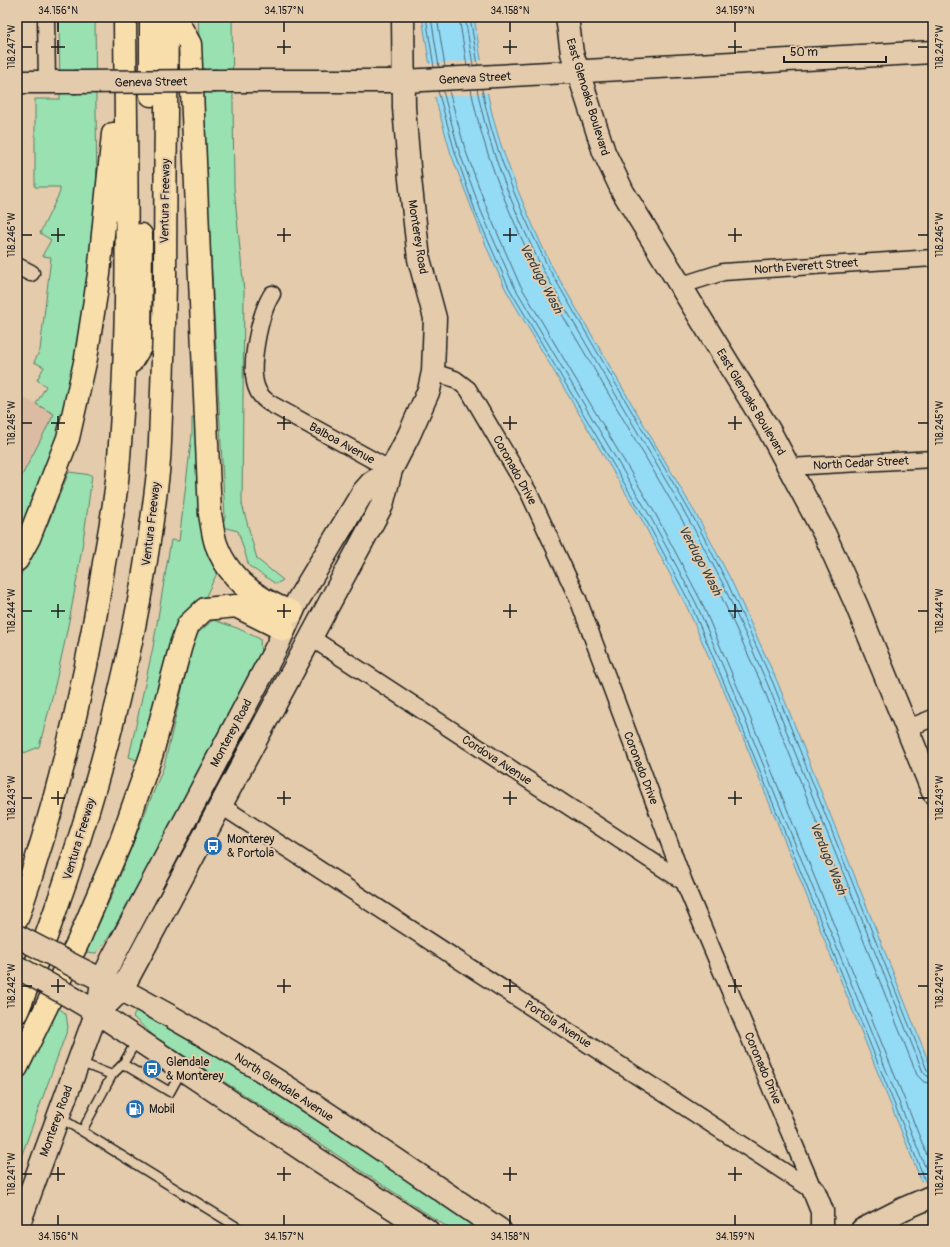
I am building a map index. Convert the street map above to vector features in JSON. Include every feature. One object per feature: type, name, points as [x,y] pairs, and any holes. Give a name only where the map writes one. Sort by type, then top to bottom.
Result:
[{"type":"highway","points":[[17,919],[38,857],[70,738],[96,615],[117,482],[123,375],[125,242],[125,17]]},
{"type":"highway","points":[[17,560],[28,538],[68,438],[86,358],[99,274],[125,17]]},
{"type":"highway","points":[[123,375],[140,347],[140,17]]},
{"type":"highway","points":[[151,17],[152,202],[149,348],[162,384]]},
{"type":"highway","name":"Ventura Freeway","points":[[17,1012],[44,945],[74,855],[103,760],[129,658],[145,574],[158,478],[162,384],[167,17]]},
{"type":"highway","points":[[175,17],[190,44],[210,514],[216,544],[235,578],[288,621]]},
{"type":"highway","points":[[17,1067],[78,942],[124,834],[152,753],[180,645],[188,625],[205,608],[236,606],[288,621]]},
{"type":"main road","name":"Monterey Road","points":[[98,1013],[122,989],[382,504],[391,470],[412,428],[428,390],[433,372],[435,318],[419,259],[406,132],[403,17]]},
{"type":"main road","name":"East Glenoaks Boulevard","points":[[566,17],[572,53],[604,152],[623,192],[682,285],[718,349],[769,430],[825,535],[908,728],[933,792]]},
{"type":"main road","name":"Geneva Street","points":[[17,82],[404,81],[578,73],[933,52]]},
{"type":"main road","name":"Monterey Road","points":[[17,1229],[78,1062],[98,1013],[102,980],[288,621],[363,492],[371,482],[391,470]]},
{"type":"main road","points":[[288,621],[310,637]]},
{"type":"main road","name":"North Glendale Avenue","points":[[17,936],[122,989],[173,1017],[287,1088],[500,1230]]},
{"type":"main road","points":[[17,967],[98,1013],[427,1230]]},
{"type":"main road","points":[[814,1191],[822,1211],[822,1230]]},
{"type":"main road","points":[[862,1230],[928,1198]]},
{"type":"street","points":[[46,17],[47,82]]},
{"type":"street","name":"North Everett Street","points":[[682,285],[723,272],[933,258]]},
{"type":"street","name":"Balboa Avenue","points":[[272,294],[262,314],[257,339],[255,373],[258,391],[264,399],[271,404],[391,470]]},
{"type":"street","name":"Coronado Drive","points":[[433,372],[455,379],[468,389],[529,493],[578,599],[684,882],[814,1191]]},
{"type":"street","name":"North Cedar Street","points":[[789,467],[933,459]]},
{"type":"street","name":"Cordova Avenue","points":[[310,637],[684,882]]},
{"type":"street","points":[[908,728],[933,718]]},
{"type":"street","name":"Portola Avenue","points":[[220,805],[814,1191]]},
{"type":"lane","points":[[82,1131],[112,1076],[123,1064],[137,1039]]},
{"type":"lane","points":[[78,1062],[112,1076]]},
{"type":"lane","points":[[123,1064],[170,1092],[183,1070]]},
{"type":"lane","points":[[58,1116],[242,1230]]},
{"type":"shaded area","points":[[17,394],[54,414],[17,485]]},
{"type":"green space","points":[[59,17],[95,17],[97,197],[88,304],[63,421],[35,499],[17,533],[17,485],[54,414],[36,404],[46,386],[37,380],[44,367],[34,362],[40,350],[51,257],[42,256],[51,240],[40,233],[60,192],[60,187],[35,187],[35,99],[60,99]]},
{"type":"green space","points":[[198,17],[232,17],[234,187],[244,291],[242,504],[257,559],[283,580],[276,584],[249,566],[238,531],[222,527],[225,517]]},
{"type":"green space","points":[[192,418],[201,419],[220,567],[203,602],[142,762],[129,757],[153,647],[171,540],[179,541],[192,434]]},
{"type":"green space","points":[[69,472],[92,475],[83,544],[64,646],[39,747],[24,753],[17,741],[17,582],[48,523]]},
{"type":"green space","points":[[213,620],[237,628],[260,639],[261,658],[258,667],[109,937],[96,953],[86,952],[113,893],[164,766],[192,647],[197,634]]},
{"type":"green space","points":[[59,1008],[66,1014],[68,1028],[17,1168],[17,1091]]},
{"type":"green space","points":[[136,1011],[144,1012],[225,1061],[484,1230],[452,1230],[154,1036],[133,1017]]},
{"type":"water","name":"Verdugo Wash","points":[[422,17],[474,17],[495,127],[511,173],[537,235],[551,265],[701,523],[731,580],[777,681],[933,1073],[933,1210],[730,705],[687,607],[643,522],[506,290],[487,248],[451,154],[435,97]]},
{"type":"pier","points":[[483,60],[489,93],[433,97],[427,64]]},
{"type":"pier","points":[[933,1177],[933,1212],[920,1182]]},
{"type":"place","name":"Monterey & Portola","points":[[213,846]]},
{"type":"place","name":"Glendale & Monterey","points":[[152,1069]]},
{"type":"place","name":"Mobil","points":[[135,1109]]}]
